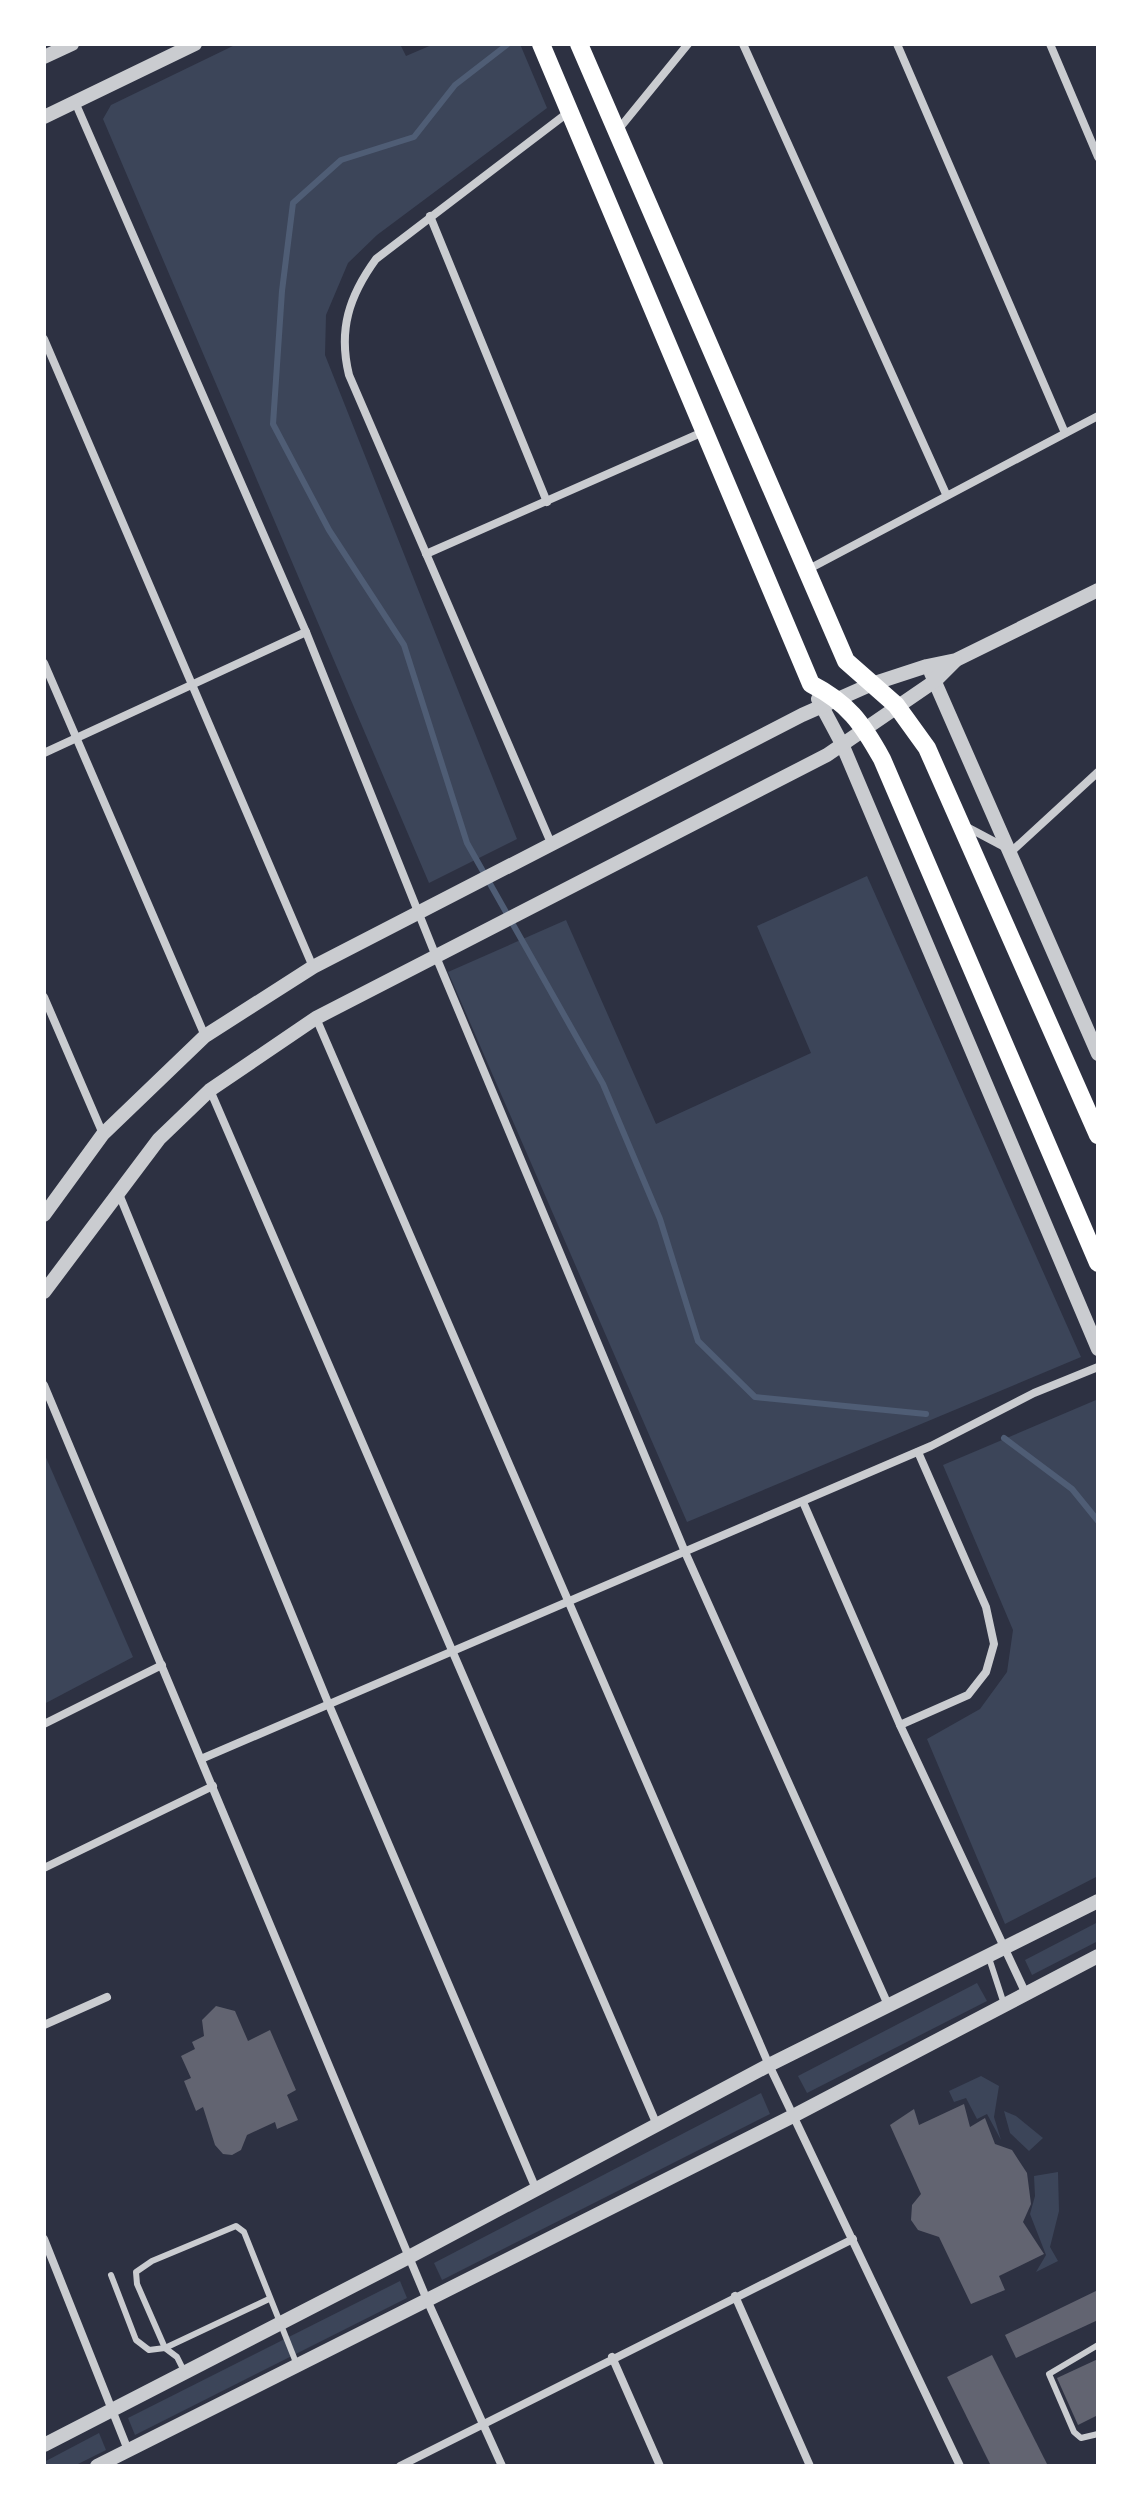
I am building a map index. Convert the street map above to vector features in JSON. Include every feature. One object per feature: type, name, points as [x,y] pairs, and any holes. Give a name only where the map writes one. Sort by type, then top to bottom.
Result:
[{"type":"main road","points":[[541,44],[811,684],[865,729],[882,759],[1098,1263]]},
{"type":"main road","points":[[579,44],[846,661],[896,705],[927,748],[1098,1135]]},
{"type":"street","points":[[44,57],[72,44]]},
{"type":"street","points":[[44,117],[195,44]]},
{"type":"street","points":[[617,130],[688,44]]},
{"type":"street","points":[[743,44],[946,494]]},
{"type":"street","points":[[897,44],[1065,433]]},
{"type":"street","points":[[1050,44],[1098,157]]},
{"type":"street","points":[[75,102],[306,632],[437,959],[685,1552],[889,2008]]},
{"type":"street","points":[[551,843],[349,375],[343,333],[356,290],[376,259],[570,111]]},
{"type":"street","points":[[430,216],[547,502]]},
{"type":"street","points":[[44,339],[313,967]]},
{"type":"street","points":[[806,570],[1098,416]]},
{"type":"street","points":[[426,554],[703,432]]},
{"type":"street","points":[[44,1215],[103,1134],[205,1036],[313,967],[551,843],[831,703],[872,684],[956,660],[1098,590]]},
{"type":"street","points":[[44,753],[306,632]]},
{"type":"street","points":[[44,1292],[159,1139],[210,1090],[316,1018],[437,959],[827,755],[935,681],[956,660]]},
{"type":"street","points":[[44,663],[205,1036]]},
{"type":"street","points":[[927,666],[1012,851],[1098,1054]]},
{"type":"street","points":[[831,703],[842,744],[1098,1349]]},
{"type":"street","points":[[1012,851],[1098,772]]},
{"type":"street","points":[[963,825],[1012,851]]},
{"type":"street","points":[[44,997],[103,1134]]},
{"type":"street","points":[[316,1018],[769,2065],[960,2466]]},
{"type":"street","points":[[210,1090],[657,2125]]},
{"type":"street","points":[[118,1192],[329,1705],[536,2189]]},
{"type":"street","points":[[201,1759],[918,1452],[1034,1393],[1098,1367]]},
{"type":"street","points":[[44,1385],[427,2300],[502,2466]]},
{"type":"street","points":[[900,1725],[968,1695],[986,1672],[994,1644],[986,1607],[918,1452]]},
{"type":"street","points":[[803,1502],[900,1725],[1026,1994]]},
{"type":"street","points":[[44,1724],[162,1665]]},
{"type":"street","points":[[44,1868],[213,1786]]},
{"type":"street","points":[[44,2445],[409,2257],[769,2065],[889,2008],[1098,1901]]},
{"type":"street","points":[[97,2466],[795,2115],[1098,1956]]},
{"type":"street","points":[[44,2025],[107,1997]]},
{"type":"street","points":[[44,2239],[128,2450]]},
{"type":"street","points":[[400,2466],[612,2357],[853,2239]]},
{"type":"street","points":[[735,2296],[810,2466]]},
{"type":"street","points":[[612,2357],[660,2466]]},
{"type":"lane","points":[[989,1958],[1004,2005]]},
{"type":"lane","points":[[185,2373],[177,2357],[165,2348],[136,2279],[136,2272],[152,2261],[236,2226],[244,2232],[297,2365]]},
{"type":"lane","points":[[111,2275],[136,2340],[149,2350],[165,2348],[269,2299]]},
{"type":"lane","points":[[1098,2345],[1049,2374],[1074,2432],[1081,2438],[1098,2434]]},
{"type":"shaded area","points":[[237,44],[400,44],[406,56],[434,44],[520,44],[547,108],[377,235],[348,263],[326,315],[325,355],[517,839],[429,883],[103,119],[111,105]]},
{"type":"shaded area","points":[[867,876],[1081,1357],[687,1522],[448,972],[566,920],[656,1124],[811,1053],[757,926]]},
{"type":"shaded area","points":[[1096,1400],[1098,1876],[1005,1924],[927,1739],[980,1709],[1007,1672],[1013,1630],[943,1465]]},
{"type":"shaded area","points":[[44,1453],[133,1657],[44,1704]]},
{"type":"shaded area","points":[[1098,1922],[1098,1941],[1032,1975],[1025,1960]]},
{"type":"shaded area","points":[[977,1983],[987,2001],[807,2093],[798,2076]]},
{"type":"shaded area","points":[[981,2076],[999,2086],[994,2117],[1001,2140],[987,2114],[977,2119],[966,2098],[954,2102],[949,2091]]},
{"type":"shaded area","points":[[761,2093],[770,2114],[442,2280],[434,2263]]},
{"type":"shaded area","points":[[1004,2111],[1016,2116],[1043,2138],[1029,2151],[1010,2133]]},
{"type":"shaded area","points":[[1058,2172],[1059,2211],[1050,2247],[1058,2261],[1036,2272],[1046,2255],[1030,2214],[1035,2196],[1034,2176]]},
{"type":"shaded area","points":[[400,2281],[407,2298],[135,2435],[128,2418]]},
{"type":"shaded area","points":[[99,2433],[106,2450],[74,2466],[44,2466],[44,2462]]},
{"type":"building","points":[[216,2006],[235,2011],[248,2041],[270,2030],[296,2090],[287,2095],[298,2120],[277,2129],[275,2122],[247,2135],[241,2150],[232,2155],[223,2154],[215,2145],[203,2107],[196,2111],[184,2081],[191,2078],[181,2056],[195,2049],[192,2042],[204,2036],[202,2020]]},
{"type":"building","points":[[964,2104],[970,2127],[985,2118],[995,2144],[1012,2150],[1027,2173],[1031,2204],[1023,2222],[1044,2254],[999,2276],[1005,2290],[971,2304],[939,2237],[918,2230],[911,2220],[912,2205],[921,2194],[890,2125],[914,2109],[919,2125]]},
{"type":"building","points":[[1098,2290],[1098,2320],[1016,2358],[1005,2335]]},
{"type":"building","points":[[992,2355],[1048,2466],[991,2466],[947,2377]]},
{"type":"building","points":[[1098,2359],[1098,2415],[1078,2425],[1057,2378]]},
{"type":"waterway","points":[[508,44],[455,85],[414,137],[341,160],[293,203],[282,291],[273,424],[329,530],[404,645],[467,843],[603,1084],[660,1219],[698,1341],[755,1397],[926,1414]]},
{"type":"waterway","points":[[1004,1438],[1072,1489],[1098,1521]]}]
